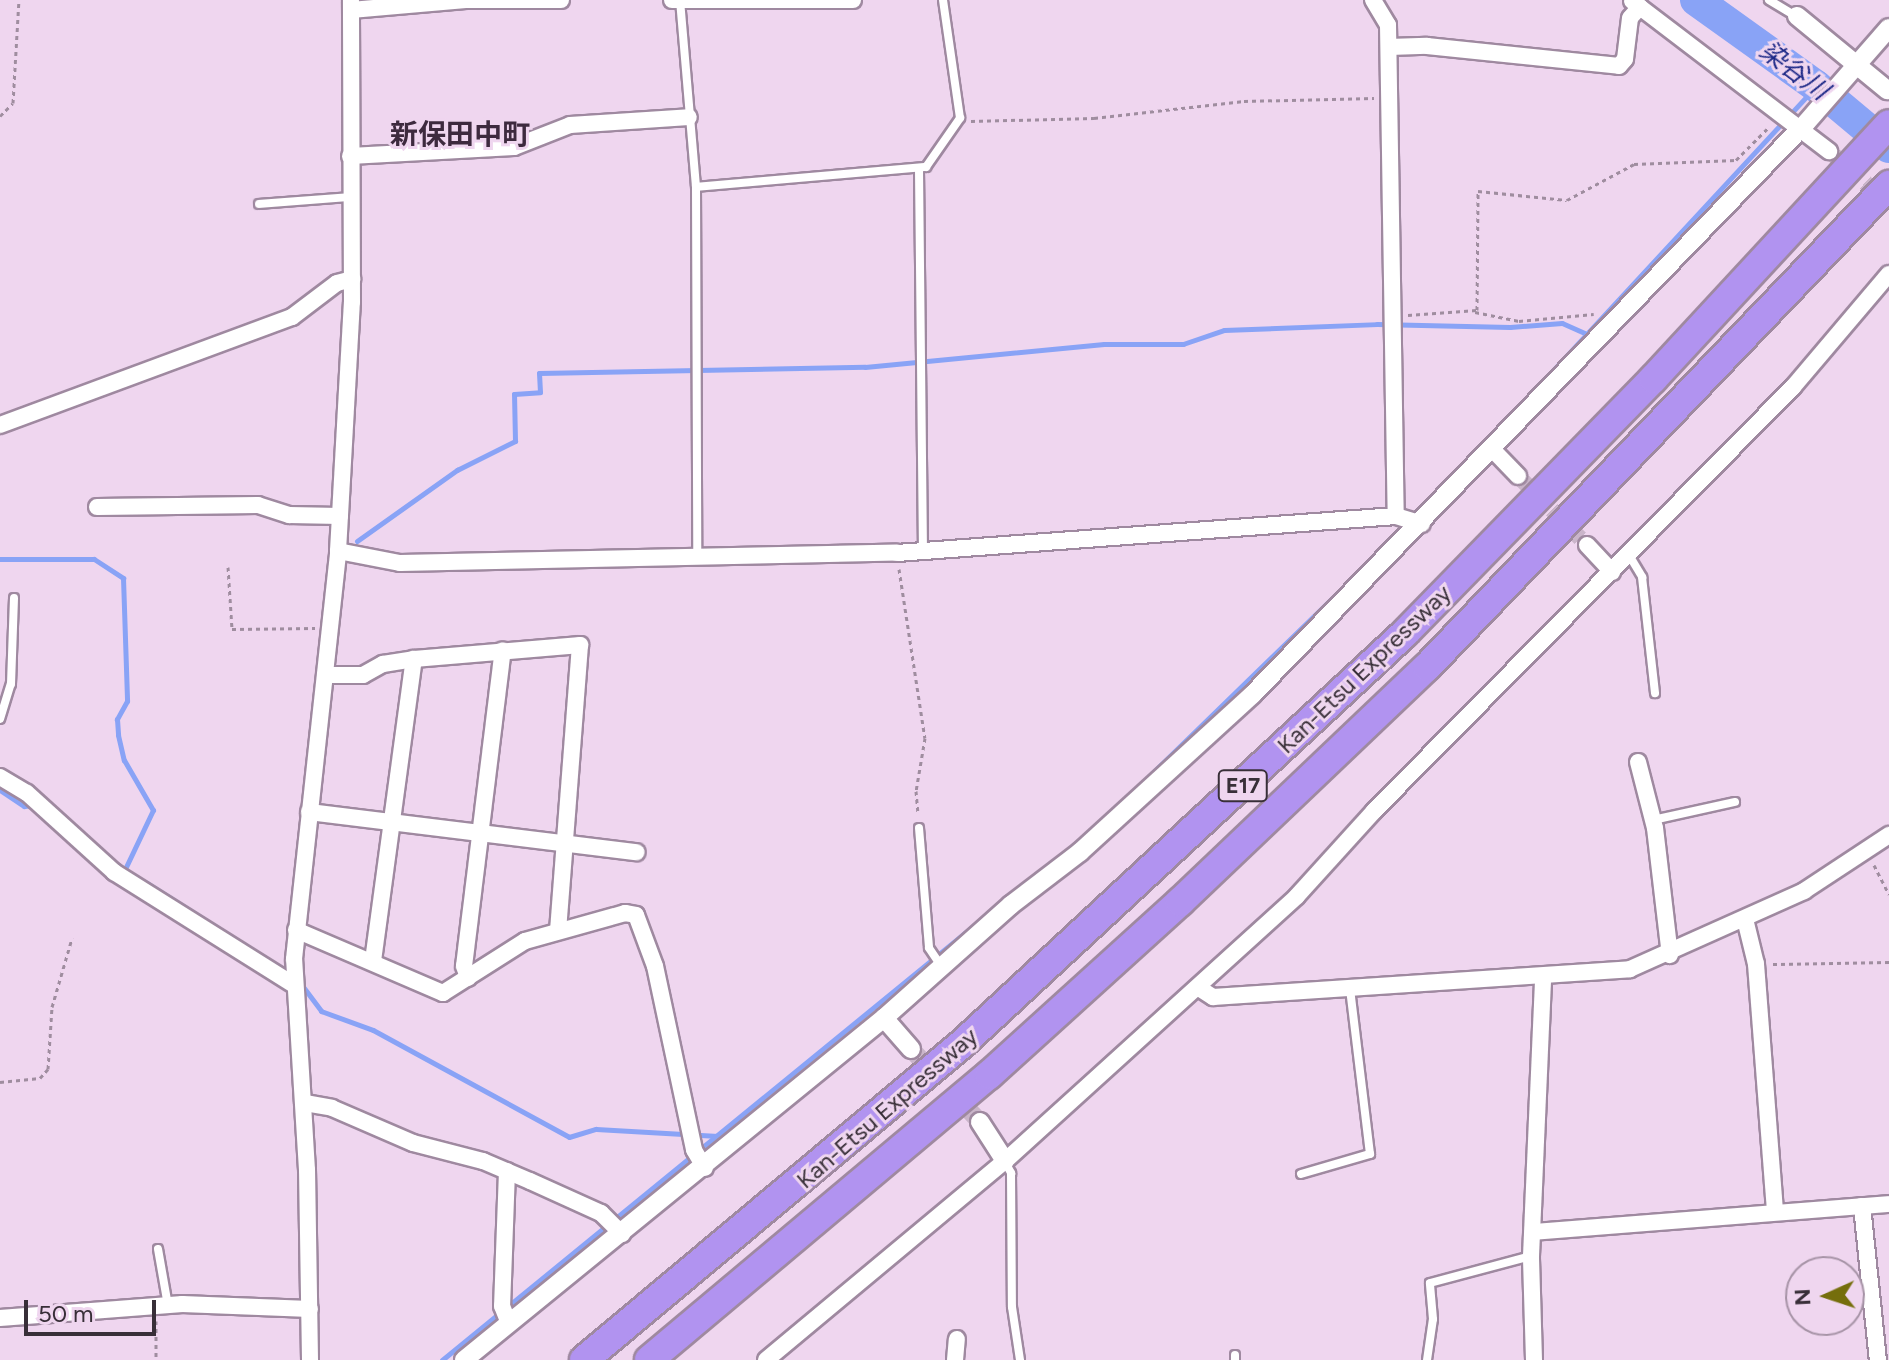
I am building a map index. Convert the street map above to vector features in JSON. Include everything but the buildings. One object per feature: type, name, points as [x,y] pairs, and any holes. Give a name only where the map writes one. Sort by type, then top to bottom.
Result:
[{"type":"highway","name":"E17","points":[[1841,156],[1889,124]]},
{"type":"highway","name":"Kan-Etsu Expressway","points":[[584,1360],[962,1044],[1179,846],[1405,633],[1841,156]]},
{"type":"highway","name":"Kan-Etsu Expressway","points":[[649,1360],[977,1085],[1191,891],[1427,667],[1887,187]]},
{"type":"street","points":[[310,1360],[305,1103],[294,985],[296,930],[338,551],[352,279],[351,5],[561,0]]},
{"type":"street","points":[[678,0],[853,0]]},
{"type":"street","points":[[1373,0],[1388,25],[1389,47],[1396,516]]},
{"type":"street","points":[[1389,47],[1427,46],[1619,66],[1625,59],[1635,3],[1841,156]]},
{"type":"street","points":[[1796,8],[1856,69],[1887,90]]},
{"type":"street","points":[[464,1360],[705,1168],[884,1018],[941,966],[1080,852],[1206,737],[1422,524],[1803,126],[1889,28]]},
{"type":"street","points":[[350,156],[514,147],[570,125],[689,117]]},
{"type":"street","points":[[766,1360],[1005,1161],[1297,896],[1374,811],[1793,387],[1889,274]]},
{"type":"street","points":[[0,425],[292,317],[352,279]]},
{"type":"street","points":[[1493,450],[1518,476]]},
{"type":"street","points":[[97,507],[258,505],[289,515],[340,516]]},
{"type":"street","points":[[338,551],[400,563],[897,553],[923,547],[994,550],[1396,516],[1422,524]]},
{"type":"street","points":[[1587,545],[1612,572]]},
{"type":"street","points":[[325,675],[363,675],[383,664],[414,659],[572,643],[582,648],[558,930]]},
{"type":"street","points":[[468,978],[464,966],[503,650]]},
{"type":"street","points":[[373,961],[414,659]]},
{"type":"street","points":[[1638,762],[1653,820],[1670,955]]},
{"type":"street","points":[[0,777],[27,793],[114,872],[294,985]]},
{"type":"street","points":[[309,812],[637,852]]},
{"type":"street","points":[[1199,988],[1213,997],[1349,986],[1595,975],[1670,955],[1745,919],[1867,852],[1889,835]]},
{"type":"street","points":[[296,930],[439,992],[468,978],[509,949],[558,930],[625,913],[640,918],[694,1150],[705,1168]]},
{"type":"street","points":[[1745,919],[1756,964],[1775,1211]]},
{"type":"street","points":[[1534,1360],[1531,1256],[1543,977]]},
{"type":"street","points":[[884,1018],[911,1049]]},
{"type":"street","points":[[305,1103],[332,1108],[413,1143],[507,1171],[601,1213],[622,1234]]},
{"type":"street","points":[[980,1122],[1005,1161]]},
{"type":"street","points":[[507,1171],[502,1306],[509,1323]]},
{"type":"street","points":[[1533,1232],[1889,1204]]},
{"type":"street","points":[[1862,1206],[1878,1360]]},
{"type":"street","points":[[0,1318],[162,1308],[310,1309]]},
{"type":"street","points":[[955,1360],[957,1339]]},
{"type":"lane","points":[[678,0],[696,187],[697,555]]},
{"type":"lane","points":[[923,547],[919,170],[960,118],[943,0]]},
{"type":"lane","points":[[1769,0],[1796,8]]},
{"type":"lane","points":[[696,187],[919,170]]},
{"type":"lane","points":[[259,204],[351,197]]},
{"type":"lane","points":[[1629,555],[1642,577],[1655,693]]},
{"type":"lane","points":[[0,719],[11,684],[14,598]]},
{"type":"lane","points":[[1653,820],[1735,802]]},
{"type":"lane","points":[[919,828],[929,948],[941,966]]},
{"type":"lane","points":[[1301,1174],[1370,1154],[1349,986]]},
{"type":"lane","points":[[1005,1161],[1011,1173],[1012,1307],[1020,1360]]},
{"type":"lane","points":[[158,1249],[162,1308]]},
{"type":"lane","points":[[1427,1360],[1433,1319],[1430,1283],[1531,1256]]},
{"type":"path","points":[[0,116],[13,103],[19,0]]},
{"type":"path","points":[[960,118],[982,124],[1094,118],[1232,101],[1389,98]]},
{"type":"path","points":[[1475,312],[1478,191],[1567,200],[1634,164],[1736,160],[1782,113]]},
{"type":"path","points":[[1392,315],[1475,312],[1519,321],[1594,314]]},
{"type":"path","points":[[897,553],[925,738],[916,791],[919,828]]},
{"type":"path","points":[[228,567],[232,629],[331,628]]},
{"type":"path","points":[[1867,852],[1889,894]]},
{"type":"path","points":[[0,1082],[40,1078],[48,1069],[52,1007],[72,938]]},
{"type":"path","points":[[1756,964],[1889,962]]},
{"type":"path","points":[[156,1360],[162,1308]]},
{"type":"waterway","name":"染谷川","points":[[1696,0],[1816,86],[1889,147]]},
{"type":"waterway","points":[[1506,421],[1816,86]]},
{"type":"waterway","points":[[357,541],[457,470],[515,441],[514,394],[540,392],[539,373],[865,367],[1104,344],[1183,344],[1224,330],[1377,324],[1510,327],[1562,323],[1584,333]]},
{"type":"waterway","points":[[0,559],[94,559],[123,578],[127,701],[117,719],[118,735],[124,760],[153,810],[125,869]]},
{"type":"waterway","points":[[1143,782],[1357,574]]},
{"type":"waterway","points":[[0,790],[24,806],[34,805]]},
{"type":"waterway","points":[[442,1360],[1027,882]]},
{"type":"waterway","points":[[147,883],[281,968]]},
{"type":"waterway","points":[[301,984],[321,1011],[373,1030],[569,1137],[596,1129],[718,1136]]},
{"type":"tunnel","points":[[1829,151],[1885,200]]},
{"type":"tunnel","points":[[1518,476],[1587,545]]},
{"type":"tunnel","points":[[911,1049],[980,1122]]},
{"type":"district","name":"新保田中町","points":[[460,134]]}]
